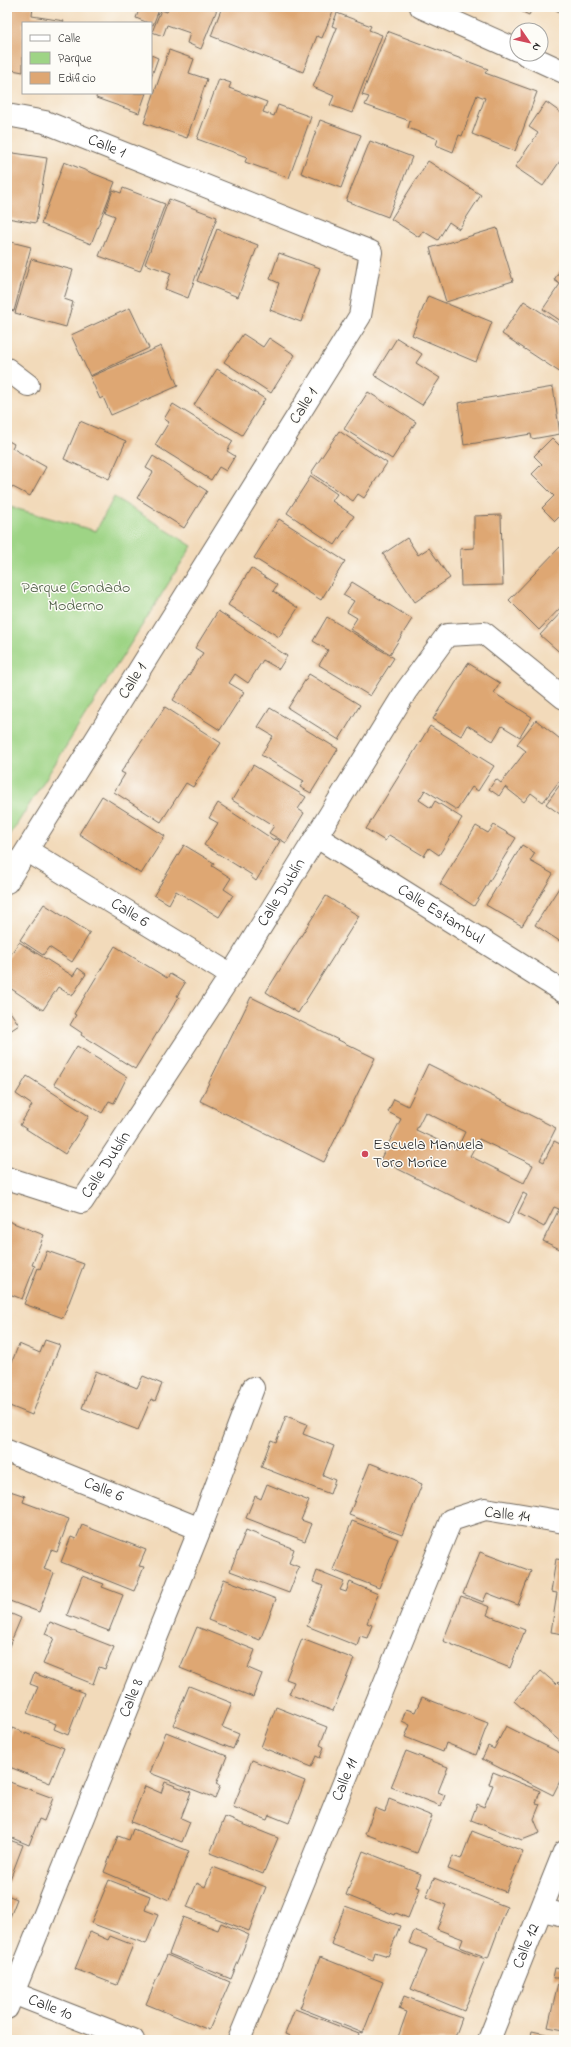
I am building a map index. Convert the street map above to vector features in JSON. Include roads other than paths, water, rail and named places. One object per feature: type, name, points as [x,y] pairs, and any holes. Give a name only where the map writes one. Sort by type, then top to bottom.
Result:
[{"type":"street","points":[[421,7],[442,11],[509,46]]},
{"type":"street","points":[[542,62],[564,72]]},
{"type":"street","name":"Calle 1","points":[[7,115],[45,122],[370,252],[360,316],[28,851],[7,882]]},
{"type":"street","points":[[7,369],[28,385]]},
{"type":"street","name":"Calle Dublín","points":[[7,1178],[82,1202],[231,974],[406,691],[447,635],[484,633],[564,698]]},
{"type":"street","name":"Calle Estambul","points":[[317,837],[564,992]]},
{"type":"street","name":"Calle 6","points":[[28,851],[231,974]]},
{"type":"street","name":"Calle 8","points":[[10,2000],[200,1529],[253,1388]]},
{"type":"street","name":"Calle 6","points":[[7,1451],[200,1529]]},
{"type":"street","name":"Calle 14","points":[[451,1520],[485,1509],[564,1522]]},
{"type":"street","name":"Calle 11","points":[[239,2040],[451,1520]]},
{"type":"street","name":"Calle 12","points":[[489,2040],[564,1852]]},
{"type":"street","points":[[542,1910],[564,1914]]},
{"type":"street","name":"Calle 10","points":[[10,2000],[133,2040]]},
{"type":"place","name":"Escuela Manuela Toro Morice","points":[[365,1154]]},
{"type":"park label","name":"Parque Condado Moderno","points":[[76,597]]}]
